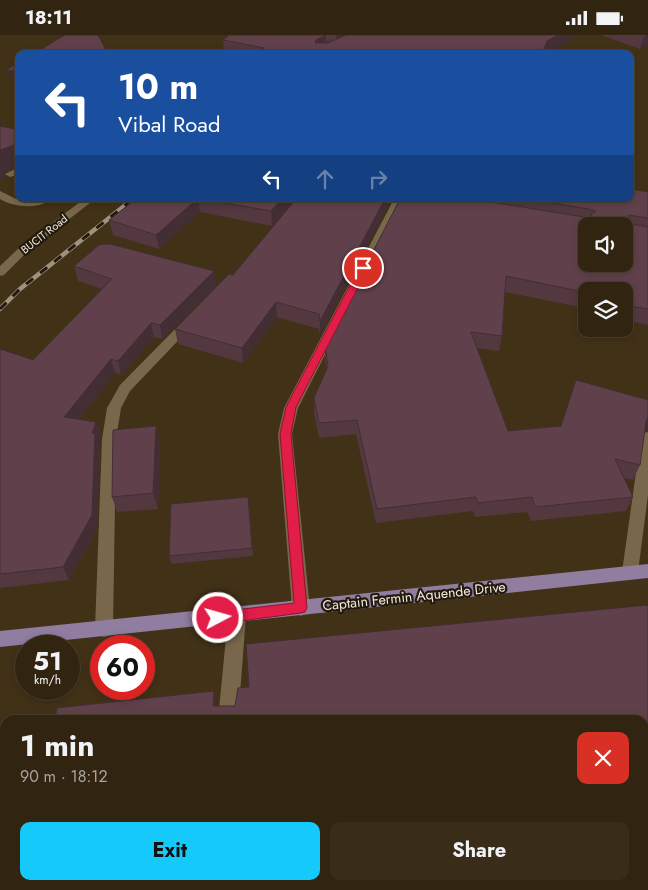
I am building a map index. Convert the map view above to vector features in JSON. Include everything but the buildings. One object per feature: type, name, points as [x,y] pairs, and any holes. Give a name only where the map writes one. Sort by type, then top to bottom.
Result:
[{"type":"main road","name":"Captain Fermin Aquende Drive","points":[[0,639],[237,616],[648,571]]},
{"type":"street","points":[[2,198],[15,201]]},
{"type":"street","name":"BUCIT Road","points":[[0,272],[23,250],[86,202]]},
{"type":"street","points":[[301,608],[285,434],[291,407],[397,202]]},
{"type":"street","points":[[104,629],[109,439],[114,408],[125,388],[200,311]]},
{"type":"street","points":[[630,572],[648,437]]},
{"type":"street","points":[[228,715],[237,616]]},
{"type":"railway","points":[[0,309],[20,289],[129,202]]},
{"type":"route","points":[[218,618],[301,608],[285,434],[291,407],[363,268]]}]
